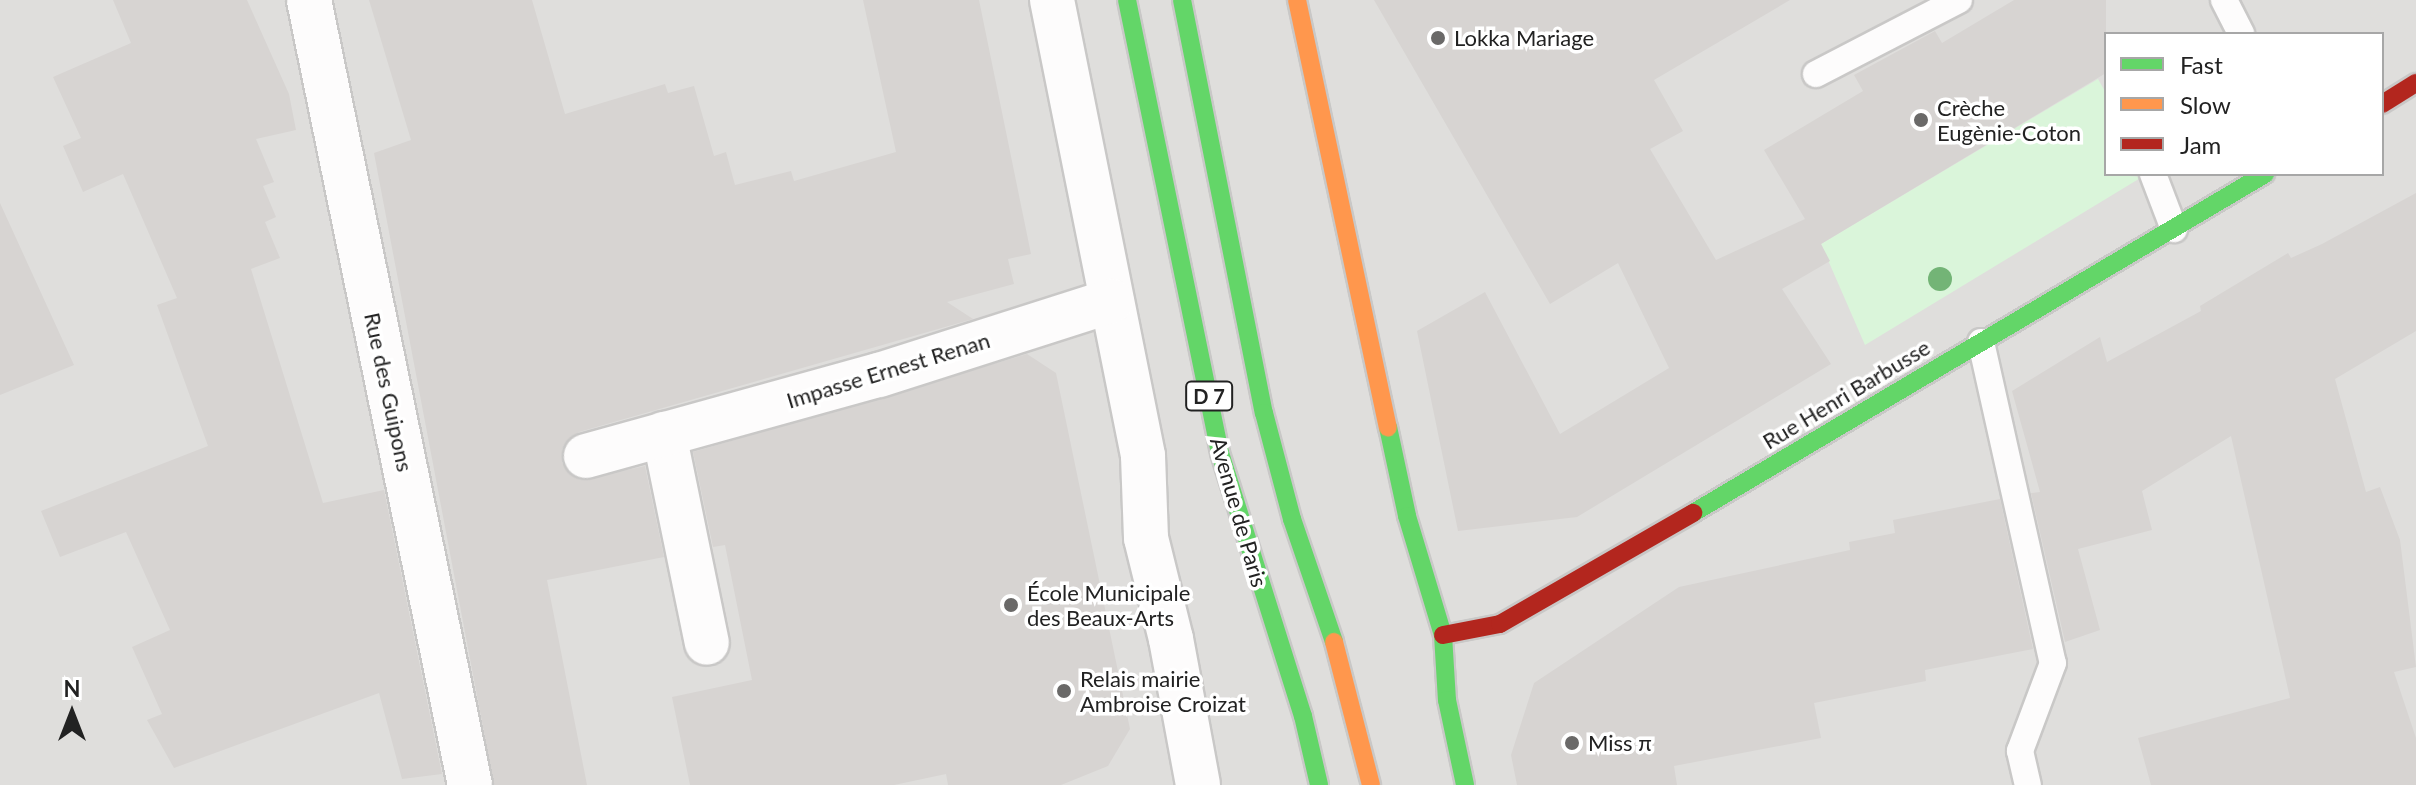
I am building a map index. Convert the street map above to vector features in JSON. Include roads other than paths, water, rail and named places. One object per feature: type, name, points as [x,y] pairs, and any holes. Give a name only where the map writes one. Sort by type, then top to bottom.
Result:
[{"type":"main road","name":"Avenue de Paris","points":[[1127,0],[1220,453],[1245,544],[1303,716],[1319,785]]},
{"type":"main road","name":"D 7","points":[[1182,0],[1264,413],[1292,519],[1329,624],[1371,785]]},
{"type":"main road","points":[[1297,0],[1407,516],[1443,635],[1447,700],[1465,785]]},
{"type":"main road","points":[[2384,103],[2416,83]]},
{"type":"main road","name":"Rue Henri Barbusse","points":[[1443,635],[1500,624],[2262,176]]},
{"type":"street","name":"Rue des Guipons","points":[[309,0],[470,785]]},
{"type":"street","points":[[1052,0],[1143,456],[1146,538],[1171,639],[1198,785]]},
{"type":"street","name":"Impasse Ernest Renan","points":[[586,456],[879,375],[1111,301]]},
{"type":"street","points":[[664,434],[707,643]]},
{"type":"lane","points":[[1816,74],[1959,0]]},
{"type":"lane","points":[[2224,0],[2240,32]]},
{"type":"lane","points":[[2154,176],[2174,229]]},
{"type":"lane","points":[[1981,342],[2053,663],[2020,751],[2028,785]]},
{"type":"place","name":"Lokka Mariage","points":[[1438,38]]},
{"type":"place","name":"Crèche Eugènie-Coton","points":[[1921,120]]},
{"type":"place","name":"École Municipale des Beaux-Arts","points":[[1011,605]]},
{"type":"place","name":"Relais mairie Ambroise Croizat","points":[[1064,691]]},
{"type":"place","name":"Miss π","points":[[1572,743]]}]
